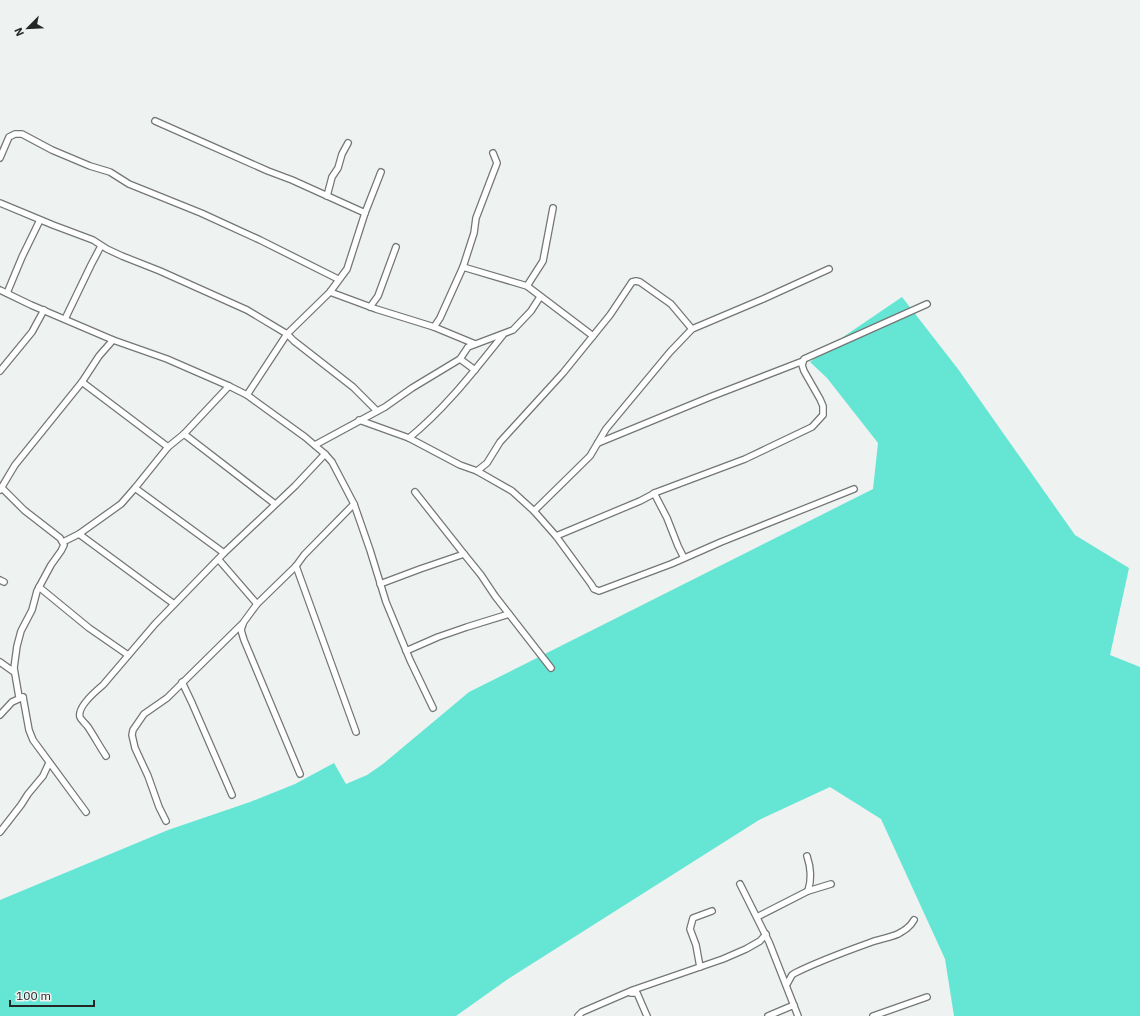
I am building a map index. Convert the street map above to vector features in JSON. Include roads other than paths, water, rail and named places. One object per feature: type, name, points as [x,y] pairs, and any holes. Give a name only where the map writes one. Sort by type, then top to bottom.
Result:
[{"type":"street","points":[[154,121],[365,213]]},
{"type":"street","points":[[0,158],[9,137],[15,134],[22,134],[52,150],[90,166],[110,172],[129,184],[201,213],[260,240],[338,280]]},
{"type":"street","points":[[327,196],[332,177],[338,168],[342,154],[348,143]]},
{"type":"street","points":[[434,326],[440,318],[463,266],[474,233],[476,218],[497,163],[493,153]]},
{"type":"street","points":[[247,395],[288,334],[330,292],[348,266],[365,213],[381,172]]},
{"type":"street","points":[[0,203],[93,240],[101,246],[247,310],[288,334],[294,341],[353,386],[377,411]]},
{"type":"street","points":[[528,286],[543,260],[554,208]]},
{"type":"street","points":[[8,293],[22,257],[40,220]]},
{"type":"street","points":[[65,319],[101,246]]},
{"type":"street","points":[[370,307],[378,296],[382,280],[393,258],[396,247]]},
{"type":"street","points":[[463,266],[528,286],[592,336]]},
{"type":"street","points":[[534,512],[588,459],[606,429],[670,352],[692,329],[829,269]]},
{"type":"street","points":[[477,472],[487,463],[500,442],[564,374],[592,336],[610,315],[630,285],[636,281],[640,282],[671,304],[692,329]]},
{"type":"street","points":[[0,290],[113,340],[166,359],[247,395],[325,454],[332,462],[354,504],[386,602],[406,651],[433,708]]},
{"type":"street","points":[[330,292],[370,307],[434,326],[475,344]]},
{"type":"street","points":[[315,445],[377,411],[460,359],[468,347],[513,330],[531,311],[540,296]]},
{"type":"street","points":[[598,444],[710,397],[802,361],[810,355],[927,304]]},
{"type":"street","points":[[0,371],[32,332],[44,310]]},
{"type":"street","points":[[409,438],[427,423],[475,370],[503,334]]},
{"type":"street","points":[[23,697],[19,697],[14,672],[17,646],[21,631],[32,610],[39,587],[64,544],[60,538],[24,510],[1,489],[15,465],[82,382],[99,356],[113,340]]},
{"type":"street","points":[[460,359],[475,370]]},
{"type":"street","points":[[556,536],[640,501],[654,493],[745,459],[798,434],[816,423],[823,415],[823,406],[804,371],[802,361]]},
{"type":"street","points":[[82,382],[168,447]]},
{"type":"street","points":[[63,542],[79,534],[121,504],[168,447],[184,434],[229,386]]},
{"type":"street","points":[[359,420],[409,438],[512,491],[556,536],[594,589],[599,591],[671,564],[854,489]]},
{"type":"street","points":[[184,434],[274,504]]},
{"type":"street","points":[[106,756],[88,726],[80,717],[82,707],[174,604],[325,454]]},
{"type":"street","points":[[135,488],[224,553]]},
{"type":"street","points":[[416,492],[551,668]]},
{"type":"street","points":[[654,493],[667,518],[684,558]]},
{"type":"street","points":[[166,821],[135,748],[132,735],[133,730],[144,714],[167,698],[243,623],[257,604],[296,566],[304,555],[354,504]]},
{"type":"street","points":[[79,534],[174,604]]},
{"type":"street","points":[[380,584],[420,568],[464,554]]},
{"type":"street","points":[[219,560],[257,604]]},
{"type":"street","points":[[296,566],[356,732]]},
{"type":"street","points":[[39,587],[89,628],[128,655]]},
{"type":"street","points":[[406,651],[438,637],[509,614]]},
{"type":"street","points":[[243,623],[241,630],[244,640],[300,774]]},
{"type":"street","points":[[0,662],[14,672]]},
{"type":"street","points":[[182,682],[232,795]]},
{"type":"street","points":[[0,715],[12,702],[23,697]]},
{"type":"street","points":[[23,697],[29,730],[33,740],[86,812]]},
{"type":"street","points":[[0,832],[43,776],[50,763]]},
{"type":"street","points":[[807,856],[811,874],[808,891]]},
{"type":"street","points":[[740,884],[766,934],[798,1016]]},
{"type":"street","points":[[757,917],[808,891],[830,884]]},
{"type":"street","points":[[700,967],[696,945],[690,928],[693,918],[712,911]]},
{"type":"street","points":[[786,984],[795,973],[821,960],[881,938],[898,934],[911,926],[914,920]]},
{"type":"street","points":[[578,1016],[582,1012],[629,993],[746,949],[760,941],[766,934]]},
{"type":"street","points":[[629,993],[637,993],[647,1016]]},
{"type":"street","points":[[873,1016],[927,997]]},
{"type":"street","points":[[768,1016],[794,1005]]}]
